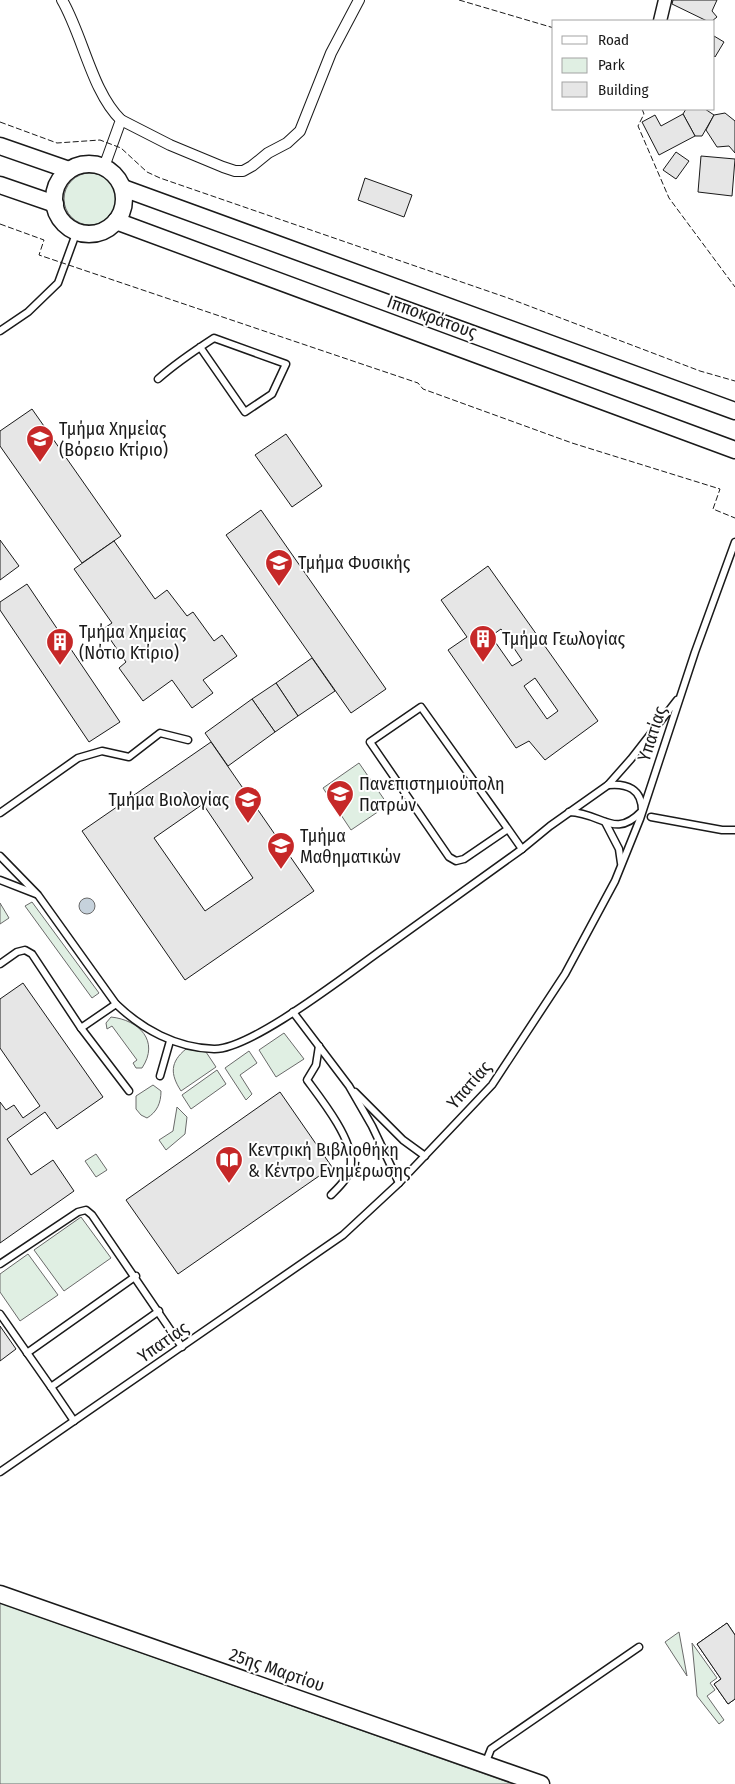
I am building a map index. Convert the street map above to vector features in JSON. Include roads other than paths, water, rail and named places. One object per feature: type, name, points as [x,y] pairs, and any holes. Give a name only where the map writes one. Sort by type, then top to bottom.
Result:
[{"type":"street","points":[[62,0],[79,32],[102,94],[121,120],[170,145],[235,171],[243,171],[252,166],[268,153],[287,143],[300,131],[331,53],[359,0]]},
{"type":"street","points":[[660,20],[664,0]]},
{"type":"street","points":[[104,167],[121,120]]},
{"type":"street","points":[[0,146],[69,170]]},
{"type":"street","points":[[89,164],[104,167],[118,178],[124,200],[122,211],[116,221],[98,232],[77,231],[62,220],[55,204],[57,185],[69,170],[78,165],[89,164]]},
{"type":"street","points":[[0,185],[55,204]]},
{"type":"street","name":"Ιπποκράτους","points":[[122,188],[735,412]]},
{"type":"street","name":"Ιπποκράτους","points":[[116,221],[735,450]]},
{"type":"street","points":[[735,436],[735,450]]},
{"type":"street","name":"25ης Μαρτίου","points":[[0,1594],[541,1784]]},
{"type":"lane","points":[[0,330],[28,312],[58,283],[77,231]]},
{"type":"lane","points":[[158,379],[175,363],[214,338],[286,364],[272,394],[245,412],[200,347]]},
{"type":"lane","name":"Υπατίας","points":[[0,1472],[343,1235],[399,1183],[492,1085],[565,974],[615,881],[642,811],[681,693],[735,542]]},
{"type":"lane","points":[[0,856],[38,895],[116,1004],[130,1018],[170,1041],[215,1049],[238,1043],[293,1012],[522,849],[569,812],[608,785],[631,759],[681,693]]},
{"type":"lane","points":[[508,829],[464,859],[456,861],[449,857],[370,742],[421,707],[508,829],[522,849]]},
{"type":"lane","points":[[0,813],[78,758],[102,750],[129,757],[160,733],[188,740]]},
{"type":"lane","points":[[569,812],[583,812],[605,822],[620,826],[627,824],[642,811],[642,800],[638,793],[630,786],[620,784],[608,785]]},
{"type":"lane","points":[[651,817],[722,830],[735,830]]},
{"type":"lane","points":[[605,822],[619,849],[622,864]]},
{"type":"lane","points":[[0,880],[38,895]]},
{"type":"lane","points":[[0,964],[17,952],[25,950],[32,954],[82,1028],[129,1091]]},
{"type":"lane","points":[[82,1028],[116,1004]]},
{"type":"lane","points":[[293,1012],[349,1086],[372,1126],[399,1183]]},
{"type":"lane","points":[[160,1076],[170,1041]]},
{"type":"lane","points":[[319,1046],[316,1065],[307,1080],[329,1110],[345,1139],[351,1162],[345,1181],[331,1195]]},
{"type":"lane","points":[[349,1086],[403,1140],[425,1156]]},
{"type":"lane","points":[[0,1264],[78,1212],[86,1210],[92,1215],[136,1276],[182,1347]]},
{"type":"lane","points":[[27,1353],[136,1276]]},
{"type":"lane","points":[[51,1387],[159,1311]]},
{"type":"lane","points":[[0,1314],[74,1421]]},
{"type":"lane","points":[[485,1764],[490,1749],[639,1647]]},
{"type":"place","name":"Τμήμα Xημείας (Βόρειο Κτίριο)","points":[[40,463]]},
{"type":"place","name":"Τμήμα Φυσικής","points":[[279,587]]},
{"type":"place","name":"Τμήμα Γεωλογίας","points":[[483,663]]},
{"type":"place","name":"Τμήμα Χημείας (Νότιο Κτίριο)","points":[[60,666]]},
{"type":"place","name":"Πανεπιστημιούπολη Πατρών","points":[[340,818]]},
{"type":"place","name":"Τμήμα Βιολογίας","points":[[248,824]]},
{"type":"place","name":"Τμήμα Μαθηματικών","points":[[281,870]]},
{"type":"place","name":"Κεντρική Βιβλιοθήκη & Κέντρο Ενημέρωσης","points":[[229,1184]]}]
